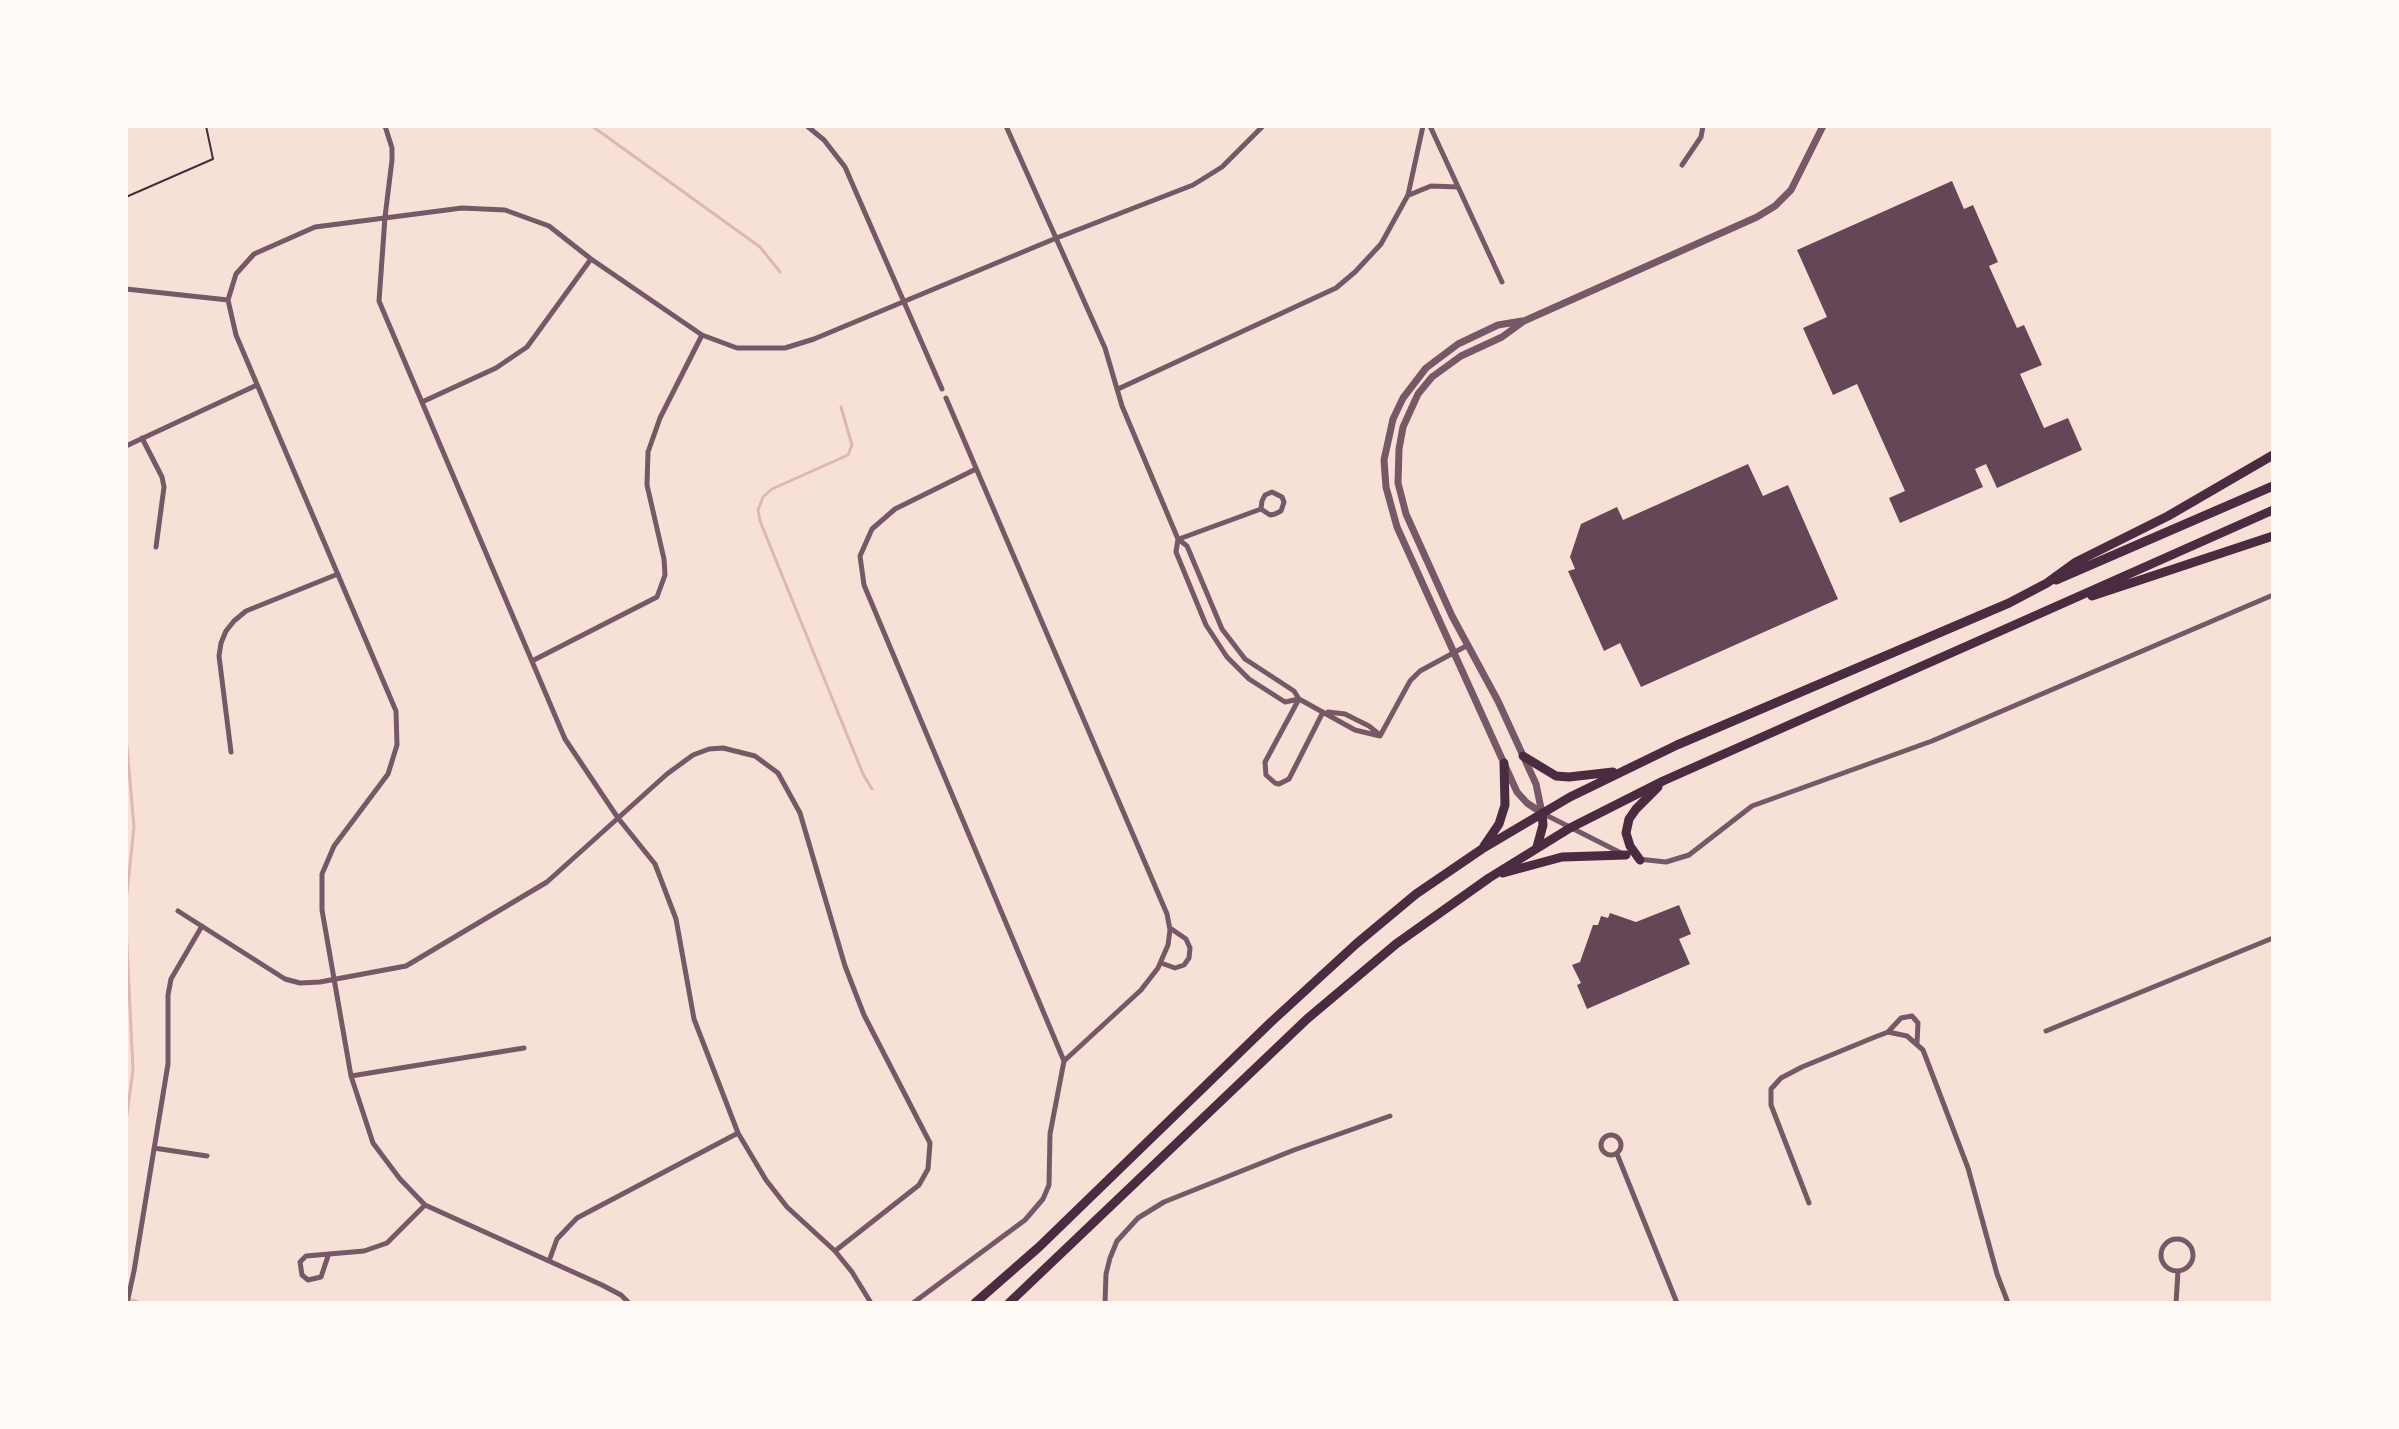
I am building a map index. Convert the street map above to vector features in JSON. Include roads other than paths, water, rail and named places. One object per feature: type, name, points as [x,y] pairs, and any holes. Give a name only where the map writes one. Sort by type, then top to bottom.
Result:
[{"type":"highway","points":[[2047,583],[2076,562],[2168,516],[2273,455]]},
{"type":"highway","points":[[975,1303],[1039,1247],[1270,1023],[1366,936],[1416,894],[1482,849],[1621,771],[1719,726],[1970,621],[2047,583],[2273,486]]},
{"type":"highway","points":[[1009,1303],[1307,1019],[1396,944],[1537,847],[1663,781],[2273,510]]},
{"type":"highway","points":[[2047,610],[2273,536]]},
{"type":"highway","points":[[1523,756],[1556,776],[1621,771]]},
{"type":"highway","points":[[1482,849],[1499,824],[1505,805],[1507,782],[1504,763]]},
{"type":"highway","points":[[1640,860],[1630,846],[1626,833],[1629,819],[1663,781]]},
{"type":"highway","points":[[1537,847],[1543,825],[1542,813]]},
{"type":"highway","points":[[1489,878],[1562,857],[1626,855]]},
{"type":"street","points":[[385,126],[392,148],[392,160],[379,301],[565,739],[618,818],[655,864],[676,919],[694,1019],[738,1133],[766,1180],[787,1207],[835,1251],[871,1303]]},
{"type":"street","points":[[807,126],[824,140],[845,167],[942,389]]},
{"type":"street","points":[[1006,126],[1105,348],[1122,406],[1178,539],[1187,546],[1222,629],[1245,659],[1294,691],[1299,699],[1323,712],[1345,714],[1369,726],[1380,736],[1410,681],[1420,671],[1468,645]]},
{"type":"street","points":[[629,1303],[621,1295],[425,1205],[400,1179],[373,1143],[351,1076],[322,910],[322,874],[334,846],[388,774],[397,745],[396,711],[236,335],[228,300],[236,274],[254,254],[315,227],[462,208],[505,210],[549,226],[591,259],[702,335],[737,348],[785,348],[814,339],[1193,185],[1222,167],[1263,126]]},
{"type":"street","points":[[1118,389],[1336,288],[1355,272],[1381,244],[1408,195],[1423,126]]},
{"type":"street","points":[[1430,126],[1502,282]]},
{"type":"street","points":[[1682,165],[1701,137],[1703,126]]},
{"type":"street","points":[[1542,813],[1536,784],[1406,514],[1398,483],[1403,427],[1418,394],[1432,377],[1461,356],[1502,337],[1524,321],[1757,217],[1775,206],[1791,190],[1823,126]]},
{"type":"street","points":[[1408,195],[1431,186],[1458,187]]},
{"type":"street","points":[[422,402],[496,368],[527,347],[591,259]]},
{"type":"street","points":[[126,289],[228,300]]},
{"type":"street","points":[[1524,321],[1498,325],[1458,344],[1415,380],[1403,398],[1387,440],[1384,460],[1390,507],[1517,792],[1542,813],[1626,855],[1640,860],[1666,862],[1689,855],[1752,806],[1932,741],[2273,595]]},
{"type":"street","points":[[532,661],[657,597],[665,575],[647,485],[648,452],[660,418],[702,335]]},
{"type":"street","points":[[126,446],[257,385]]},
{"type":"street","points":[[946,398],[1157,888],[1170,928],[1161,963],[1141,990],[1064,1061]]},
{"type":"street","points":[[142,438],[164,487],[156,547]]},
{"type":"street","points":[[913,1303],[1025,1220],[1043,1199],[1049,1185],[1050,1134],[1064,1061],[864,585],[860,556],[872,529],[895,509],[976,469]]},
{"type":"street","points":[[1272,492],[1284,502],[1281,511],[1275,514],[1270,515],[1261,509],[1265,495],[1272,492]]},
{"type":"street","points":[[1178,539],[1261,509]]},
{"type":"street","points":[[1178,539],[1176,552],[1200,610],[1227,657],[1249,679],[1285,702],[1299,699]]},
{"type":"street","points":[[231,752],[219,656],[226,631],[246,611],[338,574]]},
{"type":"street","points":[[1299,699],[1265,762],[1266,775],[1275,783],[1289,779],[1323,712]]},
{"type":"street","points":[[178,911],[285,979],[309,983],[406,966],[547,882],[667,774],[693,755],[723,748],[755,756],[778,773],[800,813],[864,1015],[930,1143],[928,1169],[919,1185],[835,1251]]},
{"type":"street","points":[[127,1303],[168,1064],[168,995],[171,979],[202,926]]},
{"type":"street","points":[[1161,963],[1175,968],[1184,965],[1189,958],[1190,948],[1186,939],[1170,928]]},
{"type":"street","points":[[2046,1031],[2273,938]]},
{"type":"street","points":[[1809,1203],[1771,1105],[1771,1089],[1781,1078],[1802,1067],[1888,1032],[1901,1018],[1912,1016],[1918,1023],[1917,1043]]},
{"type":"street","points":[[1888,1032],[1907,1036],[1923,1050],[1968,1168],[2008,1303]]},
{"type":"street","points":[[351,1076],[524,1048]]},
{"type":"street","points":[[1105,1303],[1110,1258],[1117,1241],[1138,1218],[1164,1202],[1390,1116]]},
{"type":"street","points":[[549,1261],[557,1239],[577,1218],[738,1133]]},
{"type":"street","points":[[1617,1154],[1610,1155],[1602,1150],[1601,1144],[1609,1135],[1616,1135],[1620,1140],[1617,1154],[1677,1303]]},
{"type":"street","points":[[154,1148],[207,1156]]},
{"type":"street","points":[[328,1256],[321,1277],[308,1280],[302,1275],[299,1266],[303,1258],[364,1251],[387,1243],[425,1205]]},
{"type":"street","points":[[2176,1238],[2189,1245],[2193,1254],[2187,1267],[2178,1271],[2164,1265],[2160,1255],[2163,1245],[2176,1238]]},
{"type":"street","points":[[2176,1303],[2178,1271]]},
{"type":"waterway","points":[[592,126],[760,247],[780,272]]},
{"type":"waterway","points":[[841,407],[852,445],[848,455],[772,489],[763,497],[758,510],[863,774],[872,789]]},
{"type":"waterway","points":[[126,736],[134,827],[126,902]]},
{"type":"waterway","points":[[126,926],[133,1070],[126,1121]]},
{"type":"waterway","points":[[129,1299],[141,1303]]}]
